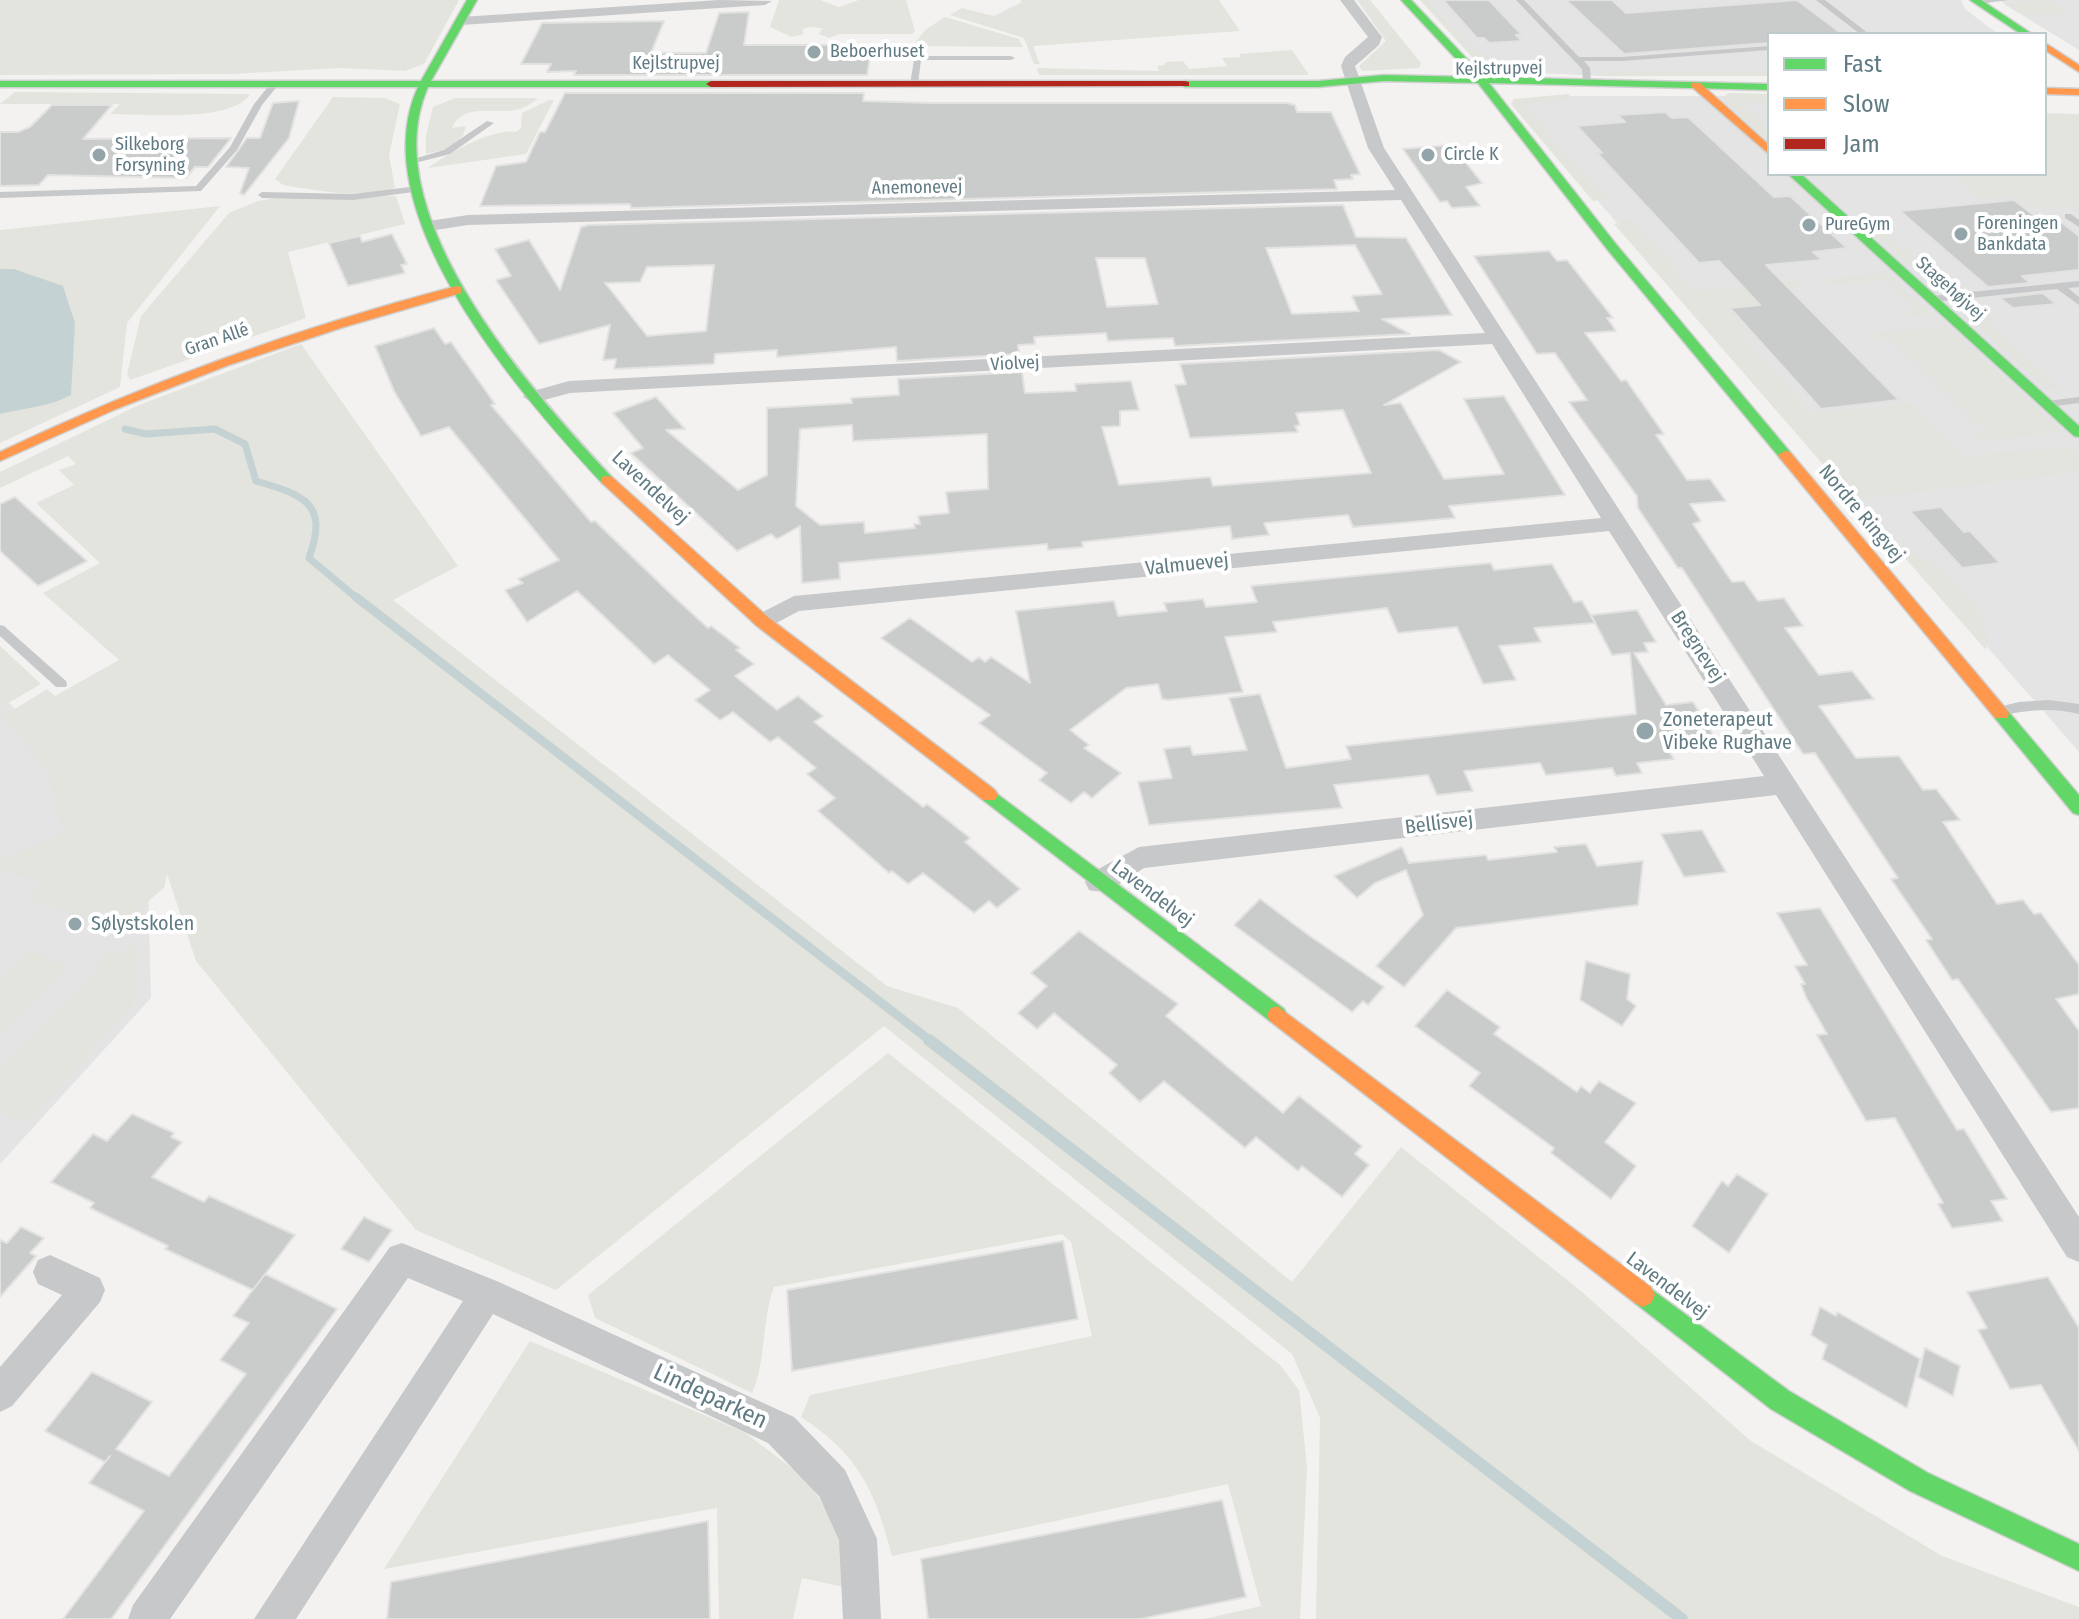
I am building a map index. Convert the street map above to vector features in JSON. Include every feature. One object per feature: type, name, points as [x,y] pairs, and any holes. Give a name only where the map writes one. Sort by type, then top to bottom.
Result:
[{"type":"street","name":"Lavendelvej","points":[[472,0],[410,127],[411,161],[418,189],[429,226],[457,290],[533,397],[608,482],[763,622],[1780,1400],[1919,1482],[2079,1558]]},
{"type":"street","points":[[1347,0],[1375,37],[1374,42],[1350,60],[1351,84]]},
{"type":"street","points":[[1389,0],[1461,89]]},
{"type":"street","name":"Nordre Ringvej","points":[[1406,0],[1484,84],[1611,246],[2079,808]]},
{"type":"street","points":[[461,21],[765,1]]},
{"type":"street","points":[[1976,1],[2024,32]]},
{"type":"street","points":[[2047,47],[2079,69]]},
{"type":"street","name":"Kejlstrupvej","points":[[4,88],[275,84],[1351,84],[1384,78],[1461,89],[1484,84],[1587,81],[1647,85]]},
{"type":"street","name":"Bregnevej","points":[[1351,84],[1376,148],[2079,1246]]},
{"type":"street","name":"Kejlstrupvej","points":[[1484,84],[1767,87]]},
{"type":"street","points":[[1696,85],[1767,149]]},
{"type":"street","points":[[2047,91],[2079,92]]},
{"type":"street","name":"Nordre Ringvej","points":[[1512,151],[1566,207],[1611,246]]},
{"type":"street","name":"Stagehøjvej","points":[[1796,176],[2079,433]]},
{"type":"street","name":"Anemonevej","points":[[429,226],[468,220],[1406,195]]},
{"type":"street","name":"Gran Allé","points":[[0,457],[71,420],[207,364],[309,331],[457,290]]},
{"type":"street","name":"Violvej","points":[[533,397],[569,387],[1497,338]]},
{"type":"street","name":"Valmuevej","points":[[763,622],[794,604],[1617,523]]},
{"type":"street","name":"Bellisvej","points":[[1099,882],[1139,858],[1784,784]]},
{"type":"street","name":"Lindeparken","points":[[147,1619],[402,1259],[487,1294],[781,1430],[832,1483],[858,1539],[862,1619]]},
{"type":"street","points":[[0,1394],[88,1290],[50,1272]]},
{"type":"street","points":[[273,1619],[487,1294]]},
{"type":"lane","name":"Kejlstrupvej","points":[[1520,0],[1586,68],[1587,81]]},
{"type":"lane","points":[[1820,0],[1862,32]]},
{"type":"lane","points":[[1976,1],[2004,0]]},
{"type":"lane","points":[[894,43],[891,62],[918,58],[1011,58]]},
{"type":"lane","points":[[1577,59],[1622,59],[1767,48]]},
{"type":"lane","points":[[914,84],[918,58]]},
{"type":"lane","points":[[0,195],[198,189],[234,148],[258,104],[275,84]]},
{"type":"lane","points":[[411,161],[447,152],[490,123]]},
{"type":"lane","points":[[262,195],[353,197],[418,189]]},
{"type":"lane","points":[[2068,216],[2079,224]]},
{"type":"lane","points":[[1932,299],[2079,284]]},
{"type":"lane","points":[[2059,286],[2079,302]]},
{"type":"lane","points":[[2047,404],[2079,400]]},
{"type":"lane","points":[[0,629],[61,684]]},
{"type":"lane","points":[[1998,711],[2029,705],[2062,704],[2079,709]]},
{"type":"shaded area","points":[[0,0],[459,0],[424,64],[405,71],[341,68],[232,74],[0,75]]},
{"type":"shaded area","points":[[779,0],[820,0],[839,7],[859,0],[906,0],[915,31],[912,34],[839,34],[829,38],[819,34],[822,28],[808,27],[802,30],[804,34],[792,37],[770,27]]},
{"type":"shaded area","points":[[1020,0],[1219,0],[1240,31],[1033,46],[1040,64],[1034,64],[1024,38],[950,15],[962,8],[994,16],[1022,2]]},
{"type":"shaded area","points":[[1357,0],[1370,0],[1421,63],[1419,68],[1362,71],[1359,66],[1386,41]]},
{"type":"shaded area","points":[[1420,0],[1426,0],[1465,43],[1506,68],[1516,68],[1523,74],[1483,69]]},
{"type":"shaded area","points":[[1421,0],[1961,0],[1965,9],[1995,32],[1767,32],[1767,76],[1603,76],[1485,69]]},
{"type":"shaded area","points":[[2000,0],[2079,0],[2079,50],[2007,6]]},
{"type":"shaded area","points":[[2048,0],[2069,13],[2027,15],[2008,5]]},
{"type":"shaded area","points":[[945,17],[1019,39],[1023,47],[913,46],[925,30]]},
{"type":"shaded area","points":[[1292,50],[1309,75],[1039,75],[1037,68],[1159,71],[1157,66],[1165,65],[1165,62],[1183,61],[1189,69],[1227,66],[1222,58],[1241,57],[1239,54]]},
{"type":"shaded area","points":[[1598,71],[1767,71],[1767,76],[1603,76]]},
{"type":"shaded area","points":[[15,92],[250,94],[226,109],[164,115],[110,114],[120,104],[0,104]]},
{"type":"shaded area","points":[[1728,93],[1767,94],[1767,101],[1741,103],[1767,127],[1767,138],[1723,98]]},
{"type":"shaded area","points":[[1568,94],[1573,99],[1528,103],[1527,110],[1606,199],[1593,201],[1511,104],[1514,99]]},
{"type":"shaded area","points":[[1550,96],[1767,96],[1767,176],[2047,176],[2047,113],[2079,114],[2079,752],[1514,105]]},
{"type":"shaded area","points":[[333,97],[385,98],[400,104],[389,155],[395,188],[367,193],[339,193],[283,185],[275,179]]},
{"type":"shaded area","points":[[455,98],[538,99],[518,109],[463,115],[452,128],[466,126],[463,136],[448,149],[426,154],[426,135],[433,107]]},
{"type":"shaded area","points":[[554,100],[526,154],[428,168],[483,138],[516,132],[521,128],[522,113]]},
{"type":"shaded area","points":[[2047,114],[2079,115],[2079,212],[2071,206],[2035,209],[2017,195],[1981,198],[1954,176],[2047,176]]},
{"type":"shaded area","points":[[396,196],[405,224],[288,252],[306,318],[130,380],[127,374],[141,316],[229,213],[258,201],[282,197]]},
{"type":"shaded area","points":[[220,206],[127,323],[120,387],[0,443],[0,230]]},
{"type":"shaded area","points":[[1861,211],[1950,291],[1938,289],[1857,218],[1856,213]]},
{"type":"shaded area","points":[[1630,220],[1695,291],[1795,282],[1800,287],[1757,290],[1769,304],[1729,308],[1750,331],[1740,333],[1811,415],[1909,404],[1962,456],[2071,448],[2079,456],[2079,471],[1854,500],[1614,224]]},
{"type":"shaded area","points":[[0,269],[14,269],[63,286],[75,323],[71,395],[45,405],[0,414]]},
{"type":"shaded area","points":[[1885,274],[1931,314],[1908,316],[1906,311],[1917,310],[1886,280],[1831,284],[1826,279]]},
{"type":"shaded area","points":[[1976,302],[1993,319],[1985,320],[2062,391],[2044,385],[1957,307],[1961,303]]},
{"type":"shaded area","points":[[1946,326],[2062,432],[1977,440],[1974,437],[1987,433],[1891,338],[1878,339],[1870,334]]},
{"type":"shaded area","points":[[301,344],[458,566],[393,600],[887,986],[958,1008],[1292,1282],[1401,1147],[1581,1291],[1751,1441],[1942,1556],[2079,1607],[2079,1619],[1316,1619],[1320,1418],[1292,1354],[884,1026],[556,1290],[416,1230],[196,961],[167,874],[164,888],[119,926],[27,899],[41,881],[0,871],[0,860],[67,832],[59,817],[48,769],[2,717],[47,689],[55,696],[119,660],[43,593],[100,563],[36,503],[74,485],[59,470],[76,464],[68,456],[0,488],[0,472],[139,405]]},
{"type":"shaded area","points":[[1889,540],[1921,556],[1955,584],[1980,617],[1986,634],[1986,650]]},
{"type":"shaded area","points":[[0,646],[41,684],[0,708]]},
{"type":"shaded area","name":"Sølystskolen","points":[[0,693],[147,851],[151,998],[0,1164]]},
{"type":"shaded area","points":[[138,944],[133,1003],[28,1122],[0,1111],[0,1068],[93,975],[106,957]]},
{"type":"shaded area","points":[[30,951],[69,967],[0,1035],[0,979]]},
{"type":"shaded area","points":[[888,1053],[1280,1365],[1299,1390],[1307,1467],[1300,1619],[1204,1619],[1261,1606],[1228,1484],[892,1556],[879,1512],[862,1476],[837,1446],[801,1417],[810,1395],[1092,1336],[1071,1242],[1062,1234],[774,1287],[760,1367],[752,1393],[595,1318],[588,1295]]},
{"type":"shaded area","points":[[530,1341],[744,1432],[809,1481],[842,1539],[848,1588],[802,1578],[793,1619],[719,1619],[717,1508],[384,1569]]},
{"type":"building","points":[[1443,0],[1489,0],[1522,35],[1516,35],[1522,41],[1489,43],[1484,38],[1477,38]]},
{"type":"building","points":[[1566,0],[1612,0],[1626,13],[1797,0],[1839,32],[1767,32],[1767,43],[1624,54]]},
{"type":"building","points":[[749,12],[744,45],[872,45],[867,75],[574,75],[576,71],[547,72],[551,64],[521,64],[542,23],[664,21],[651,53],[706,53],[719,13]]},
{"type":"building","points":[[565,93],[864,93],[863,101],[931,103],[1287,103],[1295,105],[1297,112],[1331,112],[1360,174],[1351,175],[1353,179],[1334,180],[1337,189],[631,208],[630,204],[480,206],[496,166],[526,162],[540,132],[545,132]]},
{"type":"building","points":[[299,101],[289,138],[244,195],[240,193],[249,168],[226,167],[247,138],[260,138],[273,103]]},
{"type":"building","name":"Silkeborg Forsyning","points":[[52,105],[112,105],[83,139],[231,138],[208,167],[195,167],[186,178],[48,175],[39,185],[0,186],[0,132],[18,132],[30,127]]},
{"type":"building","points":[[1665,112],[1672,118],[1688,117],[1774,197],[1790,196],[1847,248],[1813,252],[1822,260],[1766,265],[1899,400],[1821,409],[1730,308],[1760,305],[1719,261],[1699,263],[1597,153],[1602,153],[1577,126],[1625,122],[1618,115]]},
{"type":"building","points":[[1452,145],[1482,183],[1466,187],[1480,206],[1452,208],[1447,201],[1440,202],[1403,149]]},
{"type":"building","points":[[2014,200],[2036,217],[2052,215],[2079,236],[2079,270],[2022,276],[2030,283],[1988,287],[1900,211]]},
{"type":"building","points":[[1343,205],[1356,237],[1406,238],[1452,315],[1382,319],[1410,334],[1175,346],[1173,338],[1108,341],[1106,333],[1034,337],[1035,344],[1018,345],[1019,354],[897,361],[896,347],[777,357],[777,350],[715,354],[714,364],[614,369],[616,359],[603,360],[610,325],[539,344],[496,280],[511,276],[495,249],[529,240],[560,290],[581,227]],"holes":[[[1355,245],[1382,294],[1352,296],[1359,311],[1292,314],[1266,248]],[[1096,258],[1145,258],[1158,304],[1107,307]],[[714,265],[706,331],[647,336],[605,283],[640,282],[647,267]]]},
{"type":"building","points":[[392,234],[407,264],[401,265],[405,273],[348,286],[329,243],[360,236],[362,242]]},
{"type":"building","points":[[1549,251],[1557,261],[1567,260],[1613,318],[1607,318],[1616,331],[1585,333],[1621,381],[1626,380],[1664,434],[1656,435],[1687,480],[1710,479],[1726,501],[1690,504],[1701,521],[1693,524],[1732,582],[1744,581],[1758,601],[1784,598],[1803,626],[1785,628],[1819,675],[1852,671],[1874,699],[1819,706],[1856,758],[1899,756],[1923,790],[1936,789],[1960,820],[1943,822],[1997,904],[2023,900],[2034,914],[2041,913],[2079,965],[2079,994],[2056,999],[2079,1031],[2079,1108],[2051,1112],[1958,979],[1952,980],[1926,940],[1932,939],[1891,879],[1898,878],[1815,753],[1803,754],[1682,568],[1678,568],[1638,508],[1637,496],[1569,402],[1587,400],[1555,353],[1537,354],[1474,256]]},
{"type":"building","points":[[2043,293],[2056,304],[2013,308],[2000,298]]},
{"type":"building","points":[[434,328],[445,344],[451,342],[495,404],[491,405],[591,522],[595,521],[708,628],[711,626],[740,648],[736,650],[754,664],[735,676],[777,710],[798,696],[823,716],[814,722],[923,807],[927,804],[970,838],[965,842],[1020,889],[997,908],[989,901],[974,913],[923,873],[908,884],[892,871],[889,873],[818,811],[835,798],[807,774],[816,768],[778,737],[770,742],[733,712],[720,720],[695,700],[710,690],[668,655],[654,664],[577,591],[527,622],[505,590],[523,583],[518,579],[559,560],[449,427],[421,436],[394,391],[375,346]]},
{"type":"building","points":[[1439,350],[1461,362],[1384,405],[1401,403],[1444,479],[1504,474],[1464,399],[1504,396],[1565,495],[1449,506],[1455,518],[1353,527],[1348,515],[1264,523],[1269,535],[1232,539],[1230,526],[1082,542],[1083,547],[1048,550],[1047,544],[839,563],[840,579],[802,583],[800,526],[777,539],[771,534],[737,551],[631,453],[643,448],[613,413],[656,397],[685,429],[666,430],[738,490],[767,475],[767,408],[852,403],[851,398],[899,395],[898,379],[1022,372],[1025,393],[1076,391],[1075,384],[1131,381],[1139,410],[1120,411],[1120,426],[1102,427],[1119,485],[1210,477],[1213,486],[1371,473],[1343,410],[1296,413],[1300,425],[1295,426],[1298,432],[1190,438],[1175,385],[1186,384],[1180,364]],"holes":[[[852,425],[853,441],[987,434],[988,489],[946,492],[949,513],[918,516],[920,524],[914,524],[915,528],[865,533],[864,522],[820,525],[796,506],[800,429]]]},
{"type":"building","points":[[15,497],[87,561],[38,586],[0,551],[0,504]]},
{"type":"building","points":[[1941,507],[1964,532],[1970,531],[2000,563],[1962,568],[1910,511]]},
{"type":"building","points":[[1491,563],[1494,570],[1552,564],[1574,602],[1582,601],[1595,623],[1534,628],[1541,642],[1499,646],[1516,680],[1483,684],[1457,627],[1398,633],[1387,608],[1273,622],[1277,632],[1225,637],[1243,692],[1168,700],[1162,699],[1158,684],[1126,688],[1070,730],[1089,745],[1084,748],[1121,773],[1092,798],[1084,792],[1071,803],[1039,780],[1047,773],[979,723],[990,715],[881,638],[910,618],[972,662],[979,657],[985,662],[991,657],[1030,683],[1016,611],[1114,601],[1118,616],[1167,611],[1164,603],[1203,599],[1206,607],[1257,602],[1251,586]]},
{"type":"building","points":[[1637,610],[1656,642],[1644,643],[1648,652],[1634,653],[1666,705],[1693,702],[1717,741],[1666,747],[1674,759],[1637,763],[1642,773],[1616,776],[1612,768],[1546,775],[1540,763],[1464,771],[1473,791],[1437,795],[1428,775],[1334,785],[1342,808],[1149,825],[1138,782],[1172,778],[1164,749],[1190,746],[1193,755],[1247,750],[1229,698],[1260,694],[1286,768],[1351,759],[1346,746],[1636,714],[1630,653],[1612,655],[1591,615]]},
{"type":"building","points":[[1702,830],[1726,872],[1684,877],[1661,834]]},
{"type":"building","points":[[1586,844],[1597,866],[1643,861],[1638,905],[1456,928],[1404,987],[1376,966],[1423,915],[1406,870],[1375,883],[1357,898],[1334,876],[1402,847],[1409,863],[1486,855],[1488,860],[1557,852],[1554,847]]},
{"type":"building","points":[[1260,899],[1384,987],[1368,1005],[1363,1001],[1352,1012],[1234,925]]},
{"type":"building","points":[[1820,908],[1957,1130],[1964,1129],[2007,1199],[1991,1201],[2003,1221],[1952,1228],[1938,1204],[1943,1203],[1895,1118],[1866,1121],[1817,1035],[1827,1034],[1806,997],[1801,984],[1805,984],[1795,966],[1807,965],[1777,913]]},
{"type":"building","points":[[1079,931],[1178,1004],[1166,1016],[1283,1113],[1299,1096],[1362,1146],[1355,1154],[1369,1165],[1342,1197],[1302,1166],[1298,1171],[1256,1137],[1245,1148],[1164,1081],[1140,1102],[1109,1073],[1117,1065],[1054,1013],[1037,1029],[1018,1013],[1047,986],[1031,973]]},
{"type":"building","points":[[1586,961],[1630,974],[1627,999],[1636,1006],[1622,1026],[1580,1000]]},
{"type":"building","points":[[1447,990],[1500,1027],[1494,1034],[1577,1092],[1581,1086],[1590,1093],[1599,1081],[1636,1103],[1605,1142],[1636,1166],[1611,1199],[1551,1153],[1554,1148],[1469,1086],[1480,1073],[1415,1026]]},
{"type":"building","points":[[132,1114],[174,1133],[171,1137],[182,1142],[152,1177],[204,1202],[209,1196],[295,1235],[253,1290],[165,1249],[168,1246],[90,1208],[94,1203],[51,1182],[93,1134],[107,1141]]},
{"type":"building","points":[[1737,1174],[1768,1194],[1729,1253],[1692,1226],[1722,1181],[1728,1186]]},
{"type":"building","points":[[364,1217],[392,1230],[369,1262],[341,1249]]},
{"type":"building","points":[[21,1227],[44,1238],[30,1253],[36,1256],[0,1297],[0,1240],[7,1243]]},
{"type":"building","points":[[1063,1241],[1078,1319],[792,1371],[787,1290]]},
{"type":"building","points":[[265,1274],[337,1309],[111,1619],[63,1619],[144,1511],[89,1483],[110,1456],[105,1462],[45,1431],[92,1372],[152,1402],[116,1449],[169,1476],[246,1374],[220,1360],[249,1323],[233,1316]]},
{"type":"building","points":[[2048,1277],[2079,1328],[2079,1451],[2041,1385],[2010,1389],[1978,1330],[1987,1328],[1967,1292]]},
{"type":"building","points":[[1820,1307],[1836,1316],[1837,1312],[1920,1359],[1907,1408],[1822,1359],[1827,1345],[1811,1335]]},
{"type":"building","points":[[1925,1348],[1960,1366],[1953,1396],[1918,1377]]},
{"type":"building","points":[[1222,1500],[1246,1597],[1140,1619],[928,1619],[921,1559]]},
{"type":"building","points":[[708,1521],[710,1619],[387,1619],[391,1582]]},
{"type":"waterway","points":[[125,429],[146,434],[215,429],[245,444],[256,481],[287,491],[308,504],[314,513],[316,525],[309,558],[358,599]]},
{"type":"waterway","points":[[356,597],[932,1042]]},
{"type":"waterway","points":[[929,1040],[1682,1619]]},
{"type":"traffic: fast","points":[[472,0],[428,77],[411,126],[412,170],[424,218],[446,267],[508,364],[543,409],[607,480]]},
{"type":"traffic: fast","points":[[1406,0],[1480,79],[1611,246],[1785,455]]},
{"type":"traffic: fast","points":[[1975,0],[2024,32]]},
{"type":"traffic: fast","points":[[1185,84],[1318,84],[1384,78],[1767,87]]},
{"type":"traffic: fast","points":[[0,84],[711,84]]},
{"type":"traffic: fast","points":[[1796,176],[2079,433]]},
{"type":"traffic: fast","points":[[2001,714],[2079,808]]},
{"type":"traffic: fast","points":[[989,795],[1277,1015]]},
{"type":"traffic: fast","points":[[1643,1295],[1780,1400],[1919,1482],[2079,1558]]},
{"type":"traffic: slow","points":[[2047,47],[2079,69]]},
{"type":"traffic: slow","points":[[1696,85],[1767,149]]},
{"type":"traffic: slow","points":[[2047,91],[2079,92]]},
{"type":"traffic: slow","points":[[0,457],[111,406],[224,362],[457,290]]},
{"type":"traffic: slow","points":[[1785,455],[2001,714]]},
{"type":"traffic: slow","points":[[607,480],[763,622],[989,795]]},
{"type":"traffic: slow","points":[[1277,1015],[1643,1295]]},
{"type":"traffic: jam","points":[[711,84],[1185,84]]},
{"type":"place","name":"Beboerhuset","points":[[814,52]]},
{"type":"place","name":"Silkeborg Forsyning","points":[[99,155]]},
{"type":"place","name":"Circle K","points":[[1428,155]]},
{"type":"place","name":"PureGym","points":[[1809,225]]},
{"type":"place","name":"Foreningen Bankdata","points":[[1961,234]]},
{"type":"place","name":"Zoneterapeut Vibeke Rughave","points":[[1645,731]]},
{"type":"place","name":"Sølystskolen","points":[[75,924]]}]
